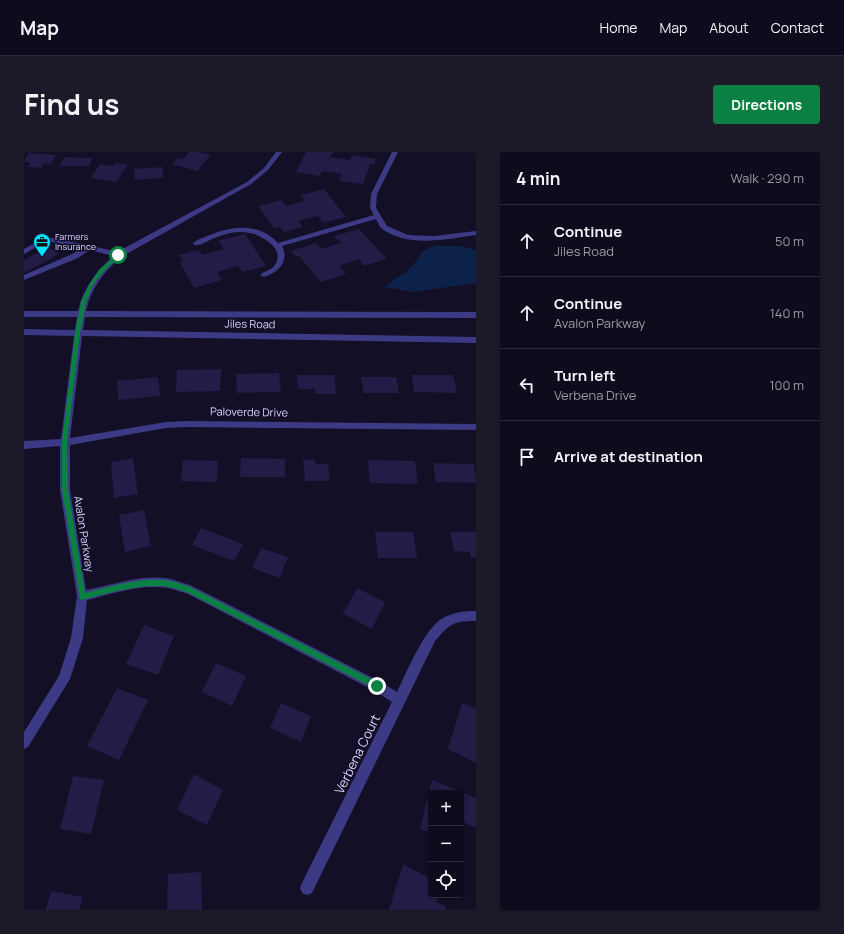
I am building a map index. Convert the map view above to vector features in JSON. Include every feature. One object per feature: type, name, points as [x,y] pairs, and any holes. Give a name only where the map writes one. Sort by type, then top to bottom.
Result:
[{"type":"street","points":[[81,315],[84,302],[91,285],[101,271],[118,255],[249,183],[262,174],[279,152]]},
{"type":"street","points":[[395,152],[374,194],[373,208],[384,227],[407,237],[434,238],[476,234]]},
{"type":"street","points":[[278,245],[377,216]]},
{"type":"street","points":[[197,243],[227,231],[245,229],[268,238],[278,245],[281,250],[280,260],[275,269],[264,275]]},
{"type":"street","points":[[24,252],[46,239],[89,247],[118,255]]},
{"type":"street","points":[[25,278],[75,256],[89,247]]},
{"type":"street","name":"Jiles Road","points":[[24,314],[476,315]]},
{"type":"street","name":"Avalon Parkway","points":[[24,744],[56,693],[69,665],[77,638],[82,596],[65,490],[64,442],[81,315]]},
{"type":"street","name":"Jiles Road","points":[[24,332],[476,340]]},
{"type":"street","name":"Paloverde Drive","points":[[24,445],[64,442],[166,425],[187,424],[476,427]]},
{"type":"street","points":[[82,596],[149,583],[163,583],[190,590],[377,686],[399,700]]},
{"type":"street","name":"Verbena Court","points":[[307,888],[431,637],[445,622],[460,616],[476,616]]},
{"type":"water","points":[[434,246],[460,246],[476,250],[476,283],[414,292],[384,287],[410,269],[424,250]]},
{"type":"building","points":[[189,152],[198,152],[211,155],[197,171],[172,164],[179,158],[183,159]]},
{"type":"building","points":[[306,152],[333,152],[330,157],[350,160],[352,155],[376,159],[374,164],[370,164],[363,184],[339,181],[342,174],[322,171],[320,176],[296,172]]},
{"type":"building","points":[[28,153],[56,155],[51,164],[43,163],[41,168],[28,167],[30,163],[24,162]]},
{"type":"building","points":[[64,157],[92,158],[89,166],[60,166]]},
{"type":"building","points":[[116,163],[128,165],[116,182],[90,178],[100,164],[114,166]]},
{"type":"building","points":[[163,167],[163,178],[135,180],[134,169]]},
{"type":"building","points":[[324,189],[346,217],[323,223],[318,216],[298,221],[303,227],[284,232],[280,227],[274,228],[258,206],[282,200],[286,206],[305,201],[301,195]]},
{"type":"building","points":[[359,229],[387,259],[364,266],[359,259],[339,266],[346,274],[321,282],[299,256],[296,257],[291,251],[316,243],[321,249],[341,243],[334,236]]},
{"type":"building","points":[[245,234],[266,266],[242,272],[238,266],[217,272],[222,280],[194,288],[180,263],[183,262],[179,255],[199,250],[202,255],[224,249],[218,241]]},
{"type":"building","name":"Farmers Insurance","points":[[48,247],[59,254],[26,272],[24,270],[24,260]]},
{"type":"building","points":[[221,369],[220,391],[176,392],[177,370]]},
{"type":"building","points":[[279,373],[281,392],[237,393],[236,374]]},
{"type":"building","points":[[297,375],[334,375],[336,394],[315,394],[315,389],[298,389]]},
{"type":"building","points":[[412,375],[453,375],[457,393],[414,392]]},
{"type":"building","points":[[158,377],[160,396],[118,400],[117,381]]},
{"type":"building","points":[[361,377],[396,377],[399,393],[364,393]]},
{"type":"building","points":[[133,458],[138,494],[114,498],[111,462]]},
{"type":"building","points":[[241,458],[285,459],[285,477],[240,477]]},
{"type":"building","points":[[183,460],[218,461],[217,482],[181,481]]},
{"type":"building","points":[[303,460],[315,460],[316,464],[328,464],[330,481],[305,481]]},
{"type":"building","points":[[368,460],[415,461],[418,484],[370,483]]},
{"type":"building","points":[[433,463],[474,464],[476,483],[436,482]]},
{"type":"building","points":[[144,510],[151,546],[125,552],[119,515]]},
{"type":"building","points":[[201,528],[243,544],[234,561],[192,545]]},
{"type":"building","points":[[375,532],[413,532],[417,558],[378,558]]},
{"type":"building","points":[[450,532],[476,532],[476,558],[471,558],[470,552],[454,551]]},
{"type":"building","points":[[261,548],[288,557],[280,578],[252,568]]},
{"type":"building","points":[[357,588],[385,602],[372,629],[343,614]]},
{"type":"building","points":[[144,625],[174,636],[158,675],[126,664]]},
{"type":"building","points":[[216,663],[246,676],[232,706],[202,692]]},
{"type":"building","points":[[117,688],[148,700],[119,760],[87,746]]},
{"type":"building","points":[[281,703],[311,716],[301,742],[270,728]]},
{"type":"building","points":[[462,703],[476,709],[476,763],[448,749]]},
{"type":"building","points":[[194,774],[223,790],[207,825],[177,810]]},
{"type":"building","points":[[73,776],[104,780],[91,834],[60,829]]},
{"type":"building","points":[[432,780],[456,790],[430,790]]},
{"type":"building","points":[[464,793],[476,798],[476,828],[464,822]]},
{"type":"building","points":[[428,796],[428,832],[420,829]]},
{"type":"building","points":[[403,864],[428,877],[428,898],[437,898],[436,902],[446,907],[445,910],[389,910]]},
{"type":"building","points":[[201,872],[202,910],[167,910],[168,874]]},
{"type":"building","points":[[51,891],[83,897],[79,910],[46,910]]},
{"type":"place","name":"Farmers Insurance","points":[[42,257]]},
{"type":"route","points":[[118,255],[101,271],[91,285],[84,302],[78,333],[64,442],[65,490],[82,596],[149,583],[163,583],[190,590],[377,686]]}]
